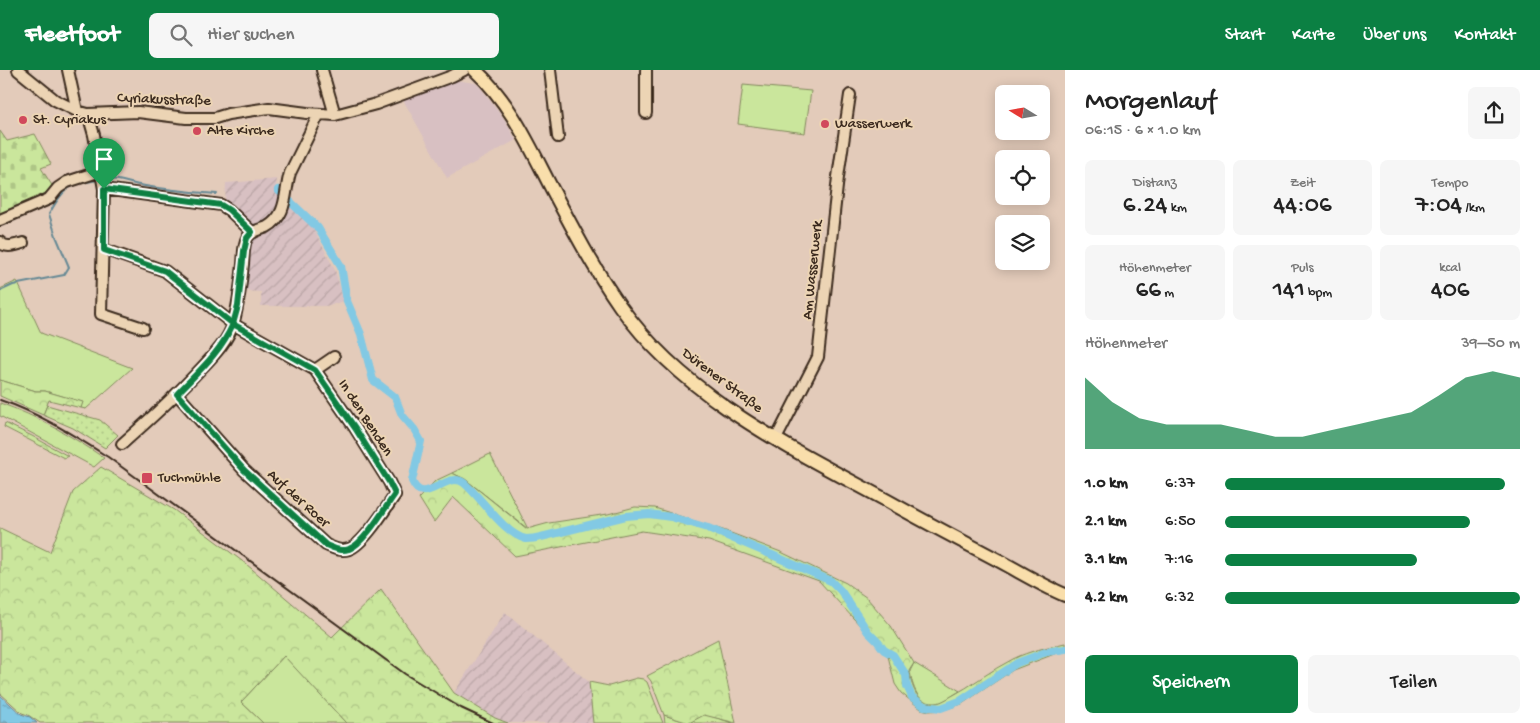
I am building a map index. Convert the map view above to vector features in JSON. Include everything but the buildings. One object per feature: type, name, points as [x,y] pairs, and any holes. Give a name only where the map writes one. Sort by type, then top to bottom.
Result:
[{"type":"main road","name":"Dürener Straße","points":[[476,70],[494,88],[507,107],[590,260],[622,308],[636,326],[680,372],[734,413],[776,439],[935,527],[1065,595]]},
{"type":"street","name":"Cyriakusstraße","points":[[18,70],[55,100],[77,111],[88,114],[138,112],[175,118],[215,118],[228,114],[269,108],[335,115],[376,104],[464,70]]},
{"type":"street","points":[[68,70],[77,111]]},
{"type":"street","points":[[322,70],[335,115]]},
{"type":"street","points":[[550,70],[558,137]]},
{"type":"street","points":[[646,70],[646,113]]},
{"type":"street","name":"Am Wasserwerk","points":[[776,439],[818,357],[838,177],[850,95]]},
{"type":"street","points":[[88,114],[103,179],[104,250],[101,314],[144,328]]},
{"type":"street","points":[[122,444],[177,394],[216,353],[227,338],[238,306],[247,238],[252,232],[267,227],[281,214],[286,199],[290,173],[319,114]]},
{"type":"street","points":[[0,220],[49,199],[58,188],[67,182],[103,179],[221,205],[252,232]]},
{"type":"street","points":[[0,242],[2,245],[7,246],[23,243]]},
{"type":"street","name":"In den Benden","points":[[104,250],[165,271],[233,324],[315,370],[389,482]]},
{"type":"street","points":[[315,370],[334,357]]},
{"type":"street","name":"Auf der Roer","points":[[177,394],[244,470],[326,545],[338,550],[350,549],[360,542],[375,522],[395,494],[389,482]]},
{"type":"shaded area","points":[[455,80],[475,83],[480,87],[505,120],[516,140],[447,178],[402,98]]},
{"type":"shaded area","points":[[277,179],[276,187],[281,199],[309,220],[335,270],[344,301],[326,306],[261,306],[261,292],[246,291],[251,241],[259,233],[225,203],[226,183]]},
{"type":"shaded area","points":[[505,612],[589,682],[593,723],[508,723],[495,718],[454,693]]},
{"type":"green space","points":[[743,85],[811,91],[805,133],[738,124]]},
{"type":"green space","points":[[0,131],[7,141],[35,134],[51,164],[41,168],[53,187],[43,195],[0,216]]},
{"type":"green space","points":[[17,281],[41,333],[132,368],[86,409],[81,408],[82,402],[0,380],[0,289]]},
{"type":"green space","points":[[0,380],[83,402],[81,408],[49,400],[43,415],[0,396]]},
{"type":"green space","points":[[0,403],[54,427],[104,458],[94,467],[0,416]]},
{"type":"green space","points":[[47,405],[100,420],[118,435],[105,448],[73,428],[43,415]]},
{"type":"green space","points":[[5,423],[68,456],[64,458],[4,427]]},
{"type":"green space","points":[[490,454],[528,529],[465,479],[452,473]]},
{"type":"green space","points":[[101,467],[174,510],[246,564],[332,637],[381,589],[454,693],[495,718],[508,723],[346,723],[284,656],[241,702],[263,723],[40,723],[22,713],[0,693],[0,528],[50,552],[73,492]]},
{"type":"green space","points":[[452,473],[465,479],[527,529],[635,507],[655,508],[723,530],[781,552],[846,583],[867,598],[891,626],[914,663],[909,671],[916,693],[923,700],[929,702],[937,703],[944,700],[1005,663],[1025,654],[1065,643],[1065,652],[1057,653],[1013,670],[962,704],[944,710],[929,711],[921,709],[901,693],[895,684],[888,656],[819,581],[709,541],[642,531],[515,556],[453,497],[434,522],[419,498],[435,481]]},
{"type":"green space","points":[[718,639],[736,723],[704,715],[689,723],[664,715],[651,681],[647,676]]},
{"type":"green space","points":[[284,656],[346,723],[263,723],[241,702]]},
{"type":"green space","points":[[914,663],[960,691],[938,703],[931,704],[925,702],[917,694],[912,683],[910,671]]},
{"type":"green space","points":[[637,678],[647,682],[663,723],[593,723],[589,682],[609,686]]},
{"type":"green space","points":[[704,714],[733,723],[689,723]]},
{"type":"green space","points":[[664,715],[689,723],[665,723]]},
{"type":"water","points":[[0,695],[21,714],[30,717],[37,723],[0,723]]},
{"type":"waterway","points":[[106,179],[188,192],[217,194]]},
{"type":"waterway","points":[[0,291],[13,285],[64,275],[69,267],[49,214],[59,198],[68,189],[98,180]]},
{"type":"waterway","points":[[278,190],[318,228],[341,266],[347,301],[361,334],[373,380],[395,397],[402,415],[421,441],[412,481],[417,489],[422,491],[429,490],[457,480],[464,483],[510,531],[526,539],[626,516],[649,514],[671,517],[708,528],[770,554],[831,581],[841,591],[868,632],[884,650],[893,655],[906,675],[907,686],[912,697],[924,706],[941,708],[960,701],[1017,663],[1046,652],[1065,649]]},
{"type":"railway","points":[[0,400],[42,418],[108,457],[405,674],[461,708],[493,723]]},
{"type":"place","name":"St. Cyriakus","points":[[23,120]]},
{"type":"place","name":"Wasserwerk","points":[[825,124]]},
{"type":"place","name":"Alte Kirche","points":[[197,131]]},
{"type":"place","name":"Tuchmühle","points":[[147,478]]},
{"type":"route","points":[[104,189],[104,250],[165,271],[233,324],[227,338],[216,353],[177,394],[244,470],[326,545],[338,550],[350,549],[360,542],[395,494],[355,428],[315,370],[233,324],[238,306],[244,251],[247,238],[252,232],[221,205],[104,189]]}]
